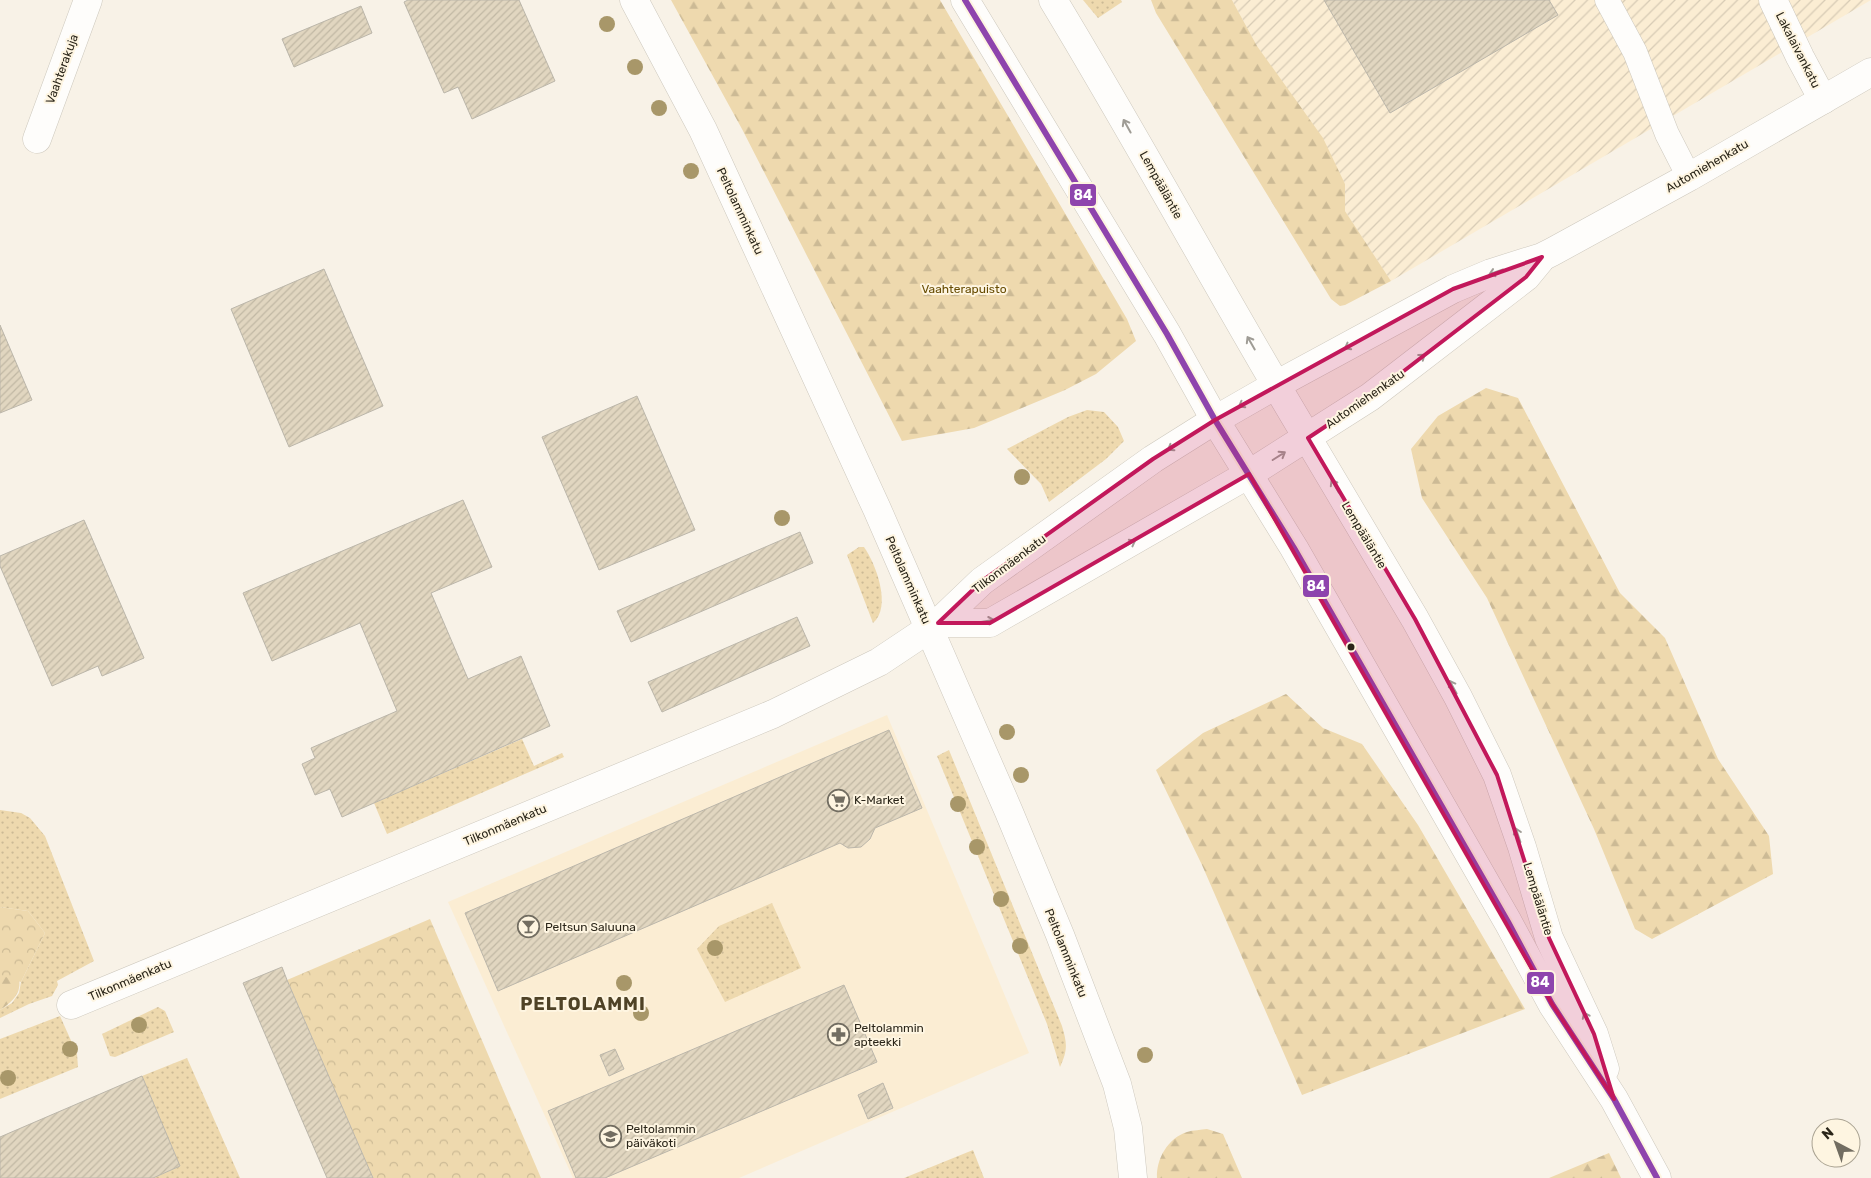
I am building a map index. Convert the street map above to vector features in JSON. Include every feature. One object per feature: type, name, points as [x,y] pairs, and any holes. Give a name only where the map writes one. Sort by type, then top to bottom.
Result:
[{"type":"main road","name":"Vaahterakuja","points":[[36,139],[88,0]]},
{"type":"main road","name":"Peltolamminkatu","points":[[634,0],[703,130],[877,509],[934,625],[1060,935],[1117,1084],[1128,1128],[1133,1178]]},
{"type":"main road","name":"Lempääläntie","points":[[965,0],[1167,334],[1215,420],[1294,548],[1508,922],[1552,1004],[1614,1099],[1657,1178]]},
{"type":"main road","name":"Lempääläntie","points":[[1053,0],[1102,80],[1352,515],[1420,627],[1458,697],[1497,775],[1522,847],[1549,938],[1594,1034],[1614,1099]]},
{"type":"main road","name":"Lakalaivankatu","points":[[1773,0],[1823,100]]},
{"type":"main road","name":"Automiehenkatu","points":[[1276,385],[1453,289],[1491,273],[1542,257],[1689,177],[1871,72]]},
{"type":"main road","name":"Automiehenkatu","points":[[1249,474],[1370,397],[1526,277],[1542,257]]},
{"type":"main road","name":"Tilkonmäenkatu","points":[[70,1005],[773,714],[879,662],[934,625],[982,581],[1153,459],[1276,385]]},
{"type":"main road","points":[[934,625],[990,623],[1249,474]]},
{"type":"lane","points":[[1607,0],[1635,52],[1668,134],[1689,177]]},
{"type":"highlighted area","points":[[1542,257],[1526,277],[1370,397],[1308,438],[1415,619],[1497,775],[1549,938],[1594,1034],[1614,1099],[1552,1004],[1249,474],[990,623],[938,623],[982,581],[1153,459],[1215,420],[1453,289]]},
{"type":"shaded area","points":[[1232,0],[1871,0],[1391,281],[1345,211],[1345,184],[1257,46]]},
{"type":"shaded area","points":[[887,715],[1029,1053],[739,1178],[573,1178],[448,902]]},
{"type":"green space","name":"Vaahterapuisto","points":[[671,0],[940,0],[1127,319],[1136,341],[1096,374],[1065,390],[974,428],[902,441],[742,129]]},
{"type":"green space","points":[[1083,0],[1121,0],[1122,2],[1098,18]]},
{"type":"green space","points":[[1151,0],[1232,0],[1257,46],[1323,138],[1345,184],[1345,211],[1391,281],[1345,305],[1340,306],[1331,299],[1156,13]]},
{"type":"green space","points":[[1486,388],[1518,398],[1620,593],[1665,638],[1718,759],[1769,836],[1773,874],[1652,939],[1635,929],[1594,829],[1487,598],[1422,498],[1411,449],[1438,416]]},
{"type":"green space","points":[[1087,410],[1104,412],[1118,427],[1124,441],[1106,459],[1049,502],[1041,484],[1007,449],[1068,417]]},
{"type":"green space","points":[[859,547],[864,547],[869,554],[880,585],[881,607],[879,616],[873,623],[847,555]]},
{"type":"green space","points":[[1286,694],[1323,728],[1362,744],[1418,825],[1525,1009],[1302,1095],[1202,865],[1156,770],[1203,733]]},
{"type":"green space","points":[[522,739],[534,766],[562,753],[564,757],[387,834],[374,803]]},
{"type":"green space","points":[[949,750],[1062,1026],[1066,1046],[1060,1067],[1047,1024],[937,756]]},
{"type":"green space","points":[[0,810],[21,813],[30,818],[45,836],[94,961],[57,981],[58,985],[52,996],[29,1004],[0,1018],[0,1010],[12,1003],[19,993],[21,982],[45,933],[28,911],[0,907]]},
{"type":"green space","points":[[772,903],[801,968],[725,1002],[697,949],[719,926]]},
{"type":"green space","points":[[0,907],[28,911],[45,933],[21,982],[0,975]]},
{"type":"green space","points":[[430,919],[541,1178],[373,1178],[287,980]]},
{"type":"green space","points":[[0,939],[16,968],[20,986],[11,1002],[0,1010]]},
{"type":"green space","points":[[158,1007],[165,1011],[174,1032],[115,1057],[110,1056],[102,1034]]},
{"type":"green space","points":[[60,1016],[77,1054],[78,1067],[0,1099],[0,1039]]},
{"type":"green space","points":[[187,1058],[240,1178],[153,1178],[180,1166],[142,1076]]},
{"type":"green space","points":[[1207,1129],[1223,1134],[1242,1178],[1157,1178],[1157,1171],[1164,1150],[1174,1139],[1187,1132]]},
{"type":"green space","points":[[973,1150],[984,1178],[904,1178]]},
{"type":"green space","points":[[1609,1153],[1621,1178],[1549,1178]]},
{"type":"building","points":[[408,0],[519,0],[555,81],[472,119],[458,87],[444,93],[404,2]]},
{"type":"building","points":[[1324,0],[1549,0],[1558,15],[1390,113]]},
{"type":"building","points":[[361,6],[372,33],[294,67],[282,39]]},
{"type":"building","points":[[324,269],[383,406],[289,447],[231,309]]},
{"type":"building","points":[[0,325],[32,400],[0,413]]},
{"type":"building","points":[[637,396],[695,530],[599,570],[542,437]]},
{"type":"building","points":[[463,500],[492,567],[431,593],[468,679],[521,656],[550,726],[342,817],[330,789],[315,795],[302,764],[315,758],[311,748],[397,711],[360,623],[272,661],[243,593]]},
{"type":"building","points":[[84,520],[144,658],[102,676],[98,666],[52,686],[0,566],[0,556]]},
{"type":"building","points":[[800,532],[813,563],[631,642],[617,611]]},
{"type":"building","points":[[797,617],[810,646],[662,712],[648,682]]},
{"type":"building","points":[[889,730],[922,808],[875,828],[870,839],[861,847],[848,848],[840,843],[498,991],[465,913]]},
{"type":"building","points":[[282,967],[373,1178],[327,1178],[243,983]]},
{"type":"building","points":[[844,985],[877,1062],[605,1178],[576,1178],[548,1111]]},
{"type":"building","points":[[615,1049],[624,1069],[609,1076],[600,1055]]},
{"type":"building","points":[[142,1076],[180,1166],[153,1178],[0,1178],[0,1137]]},
{"type":"building","points":[[883,1083],[893,1108],[868,1119],[858,1095]]},
{"type":"transit line","name":"84","points":[[965,0],[1167,334],[1215,420],[1294,548],[1508,922],[1552,1004],[1614,1099],[1657,1178]]},
{"type":"place","name":"K-Market","points":[[838,800]]},
{"type":"place","name":"Peltsun Saluuna","points":[[529,927]]},
{"type":"place","name":"Peltolammin apteekki","points":[[838,1035]]},
{"type":"place","name":"Peltolammin päiväkoti","points":[[610,1136]]},
{"type":"district","name":"PELTOLAMMI","points":[[583,1004]]}]
